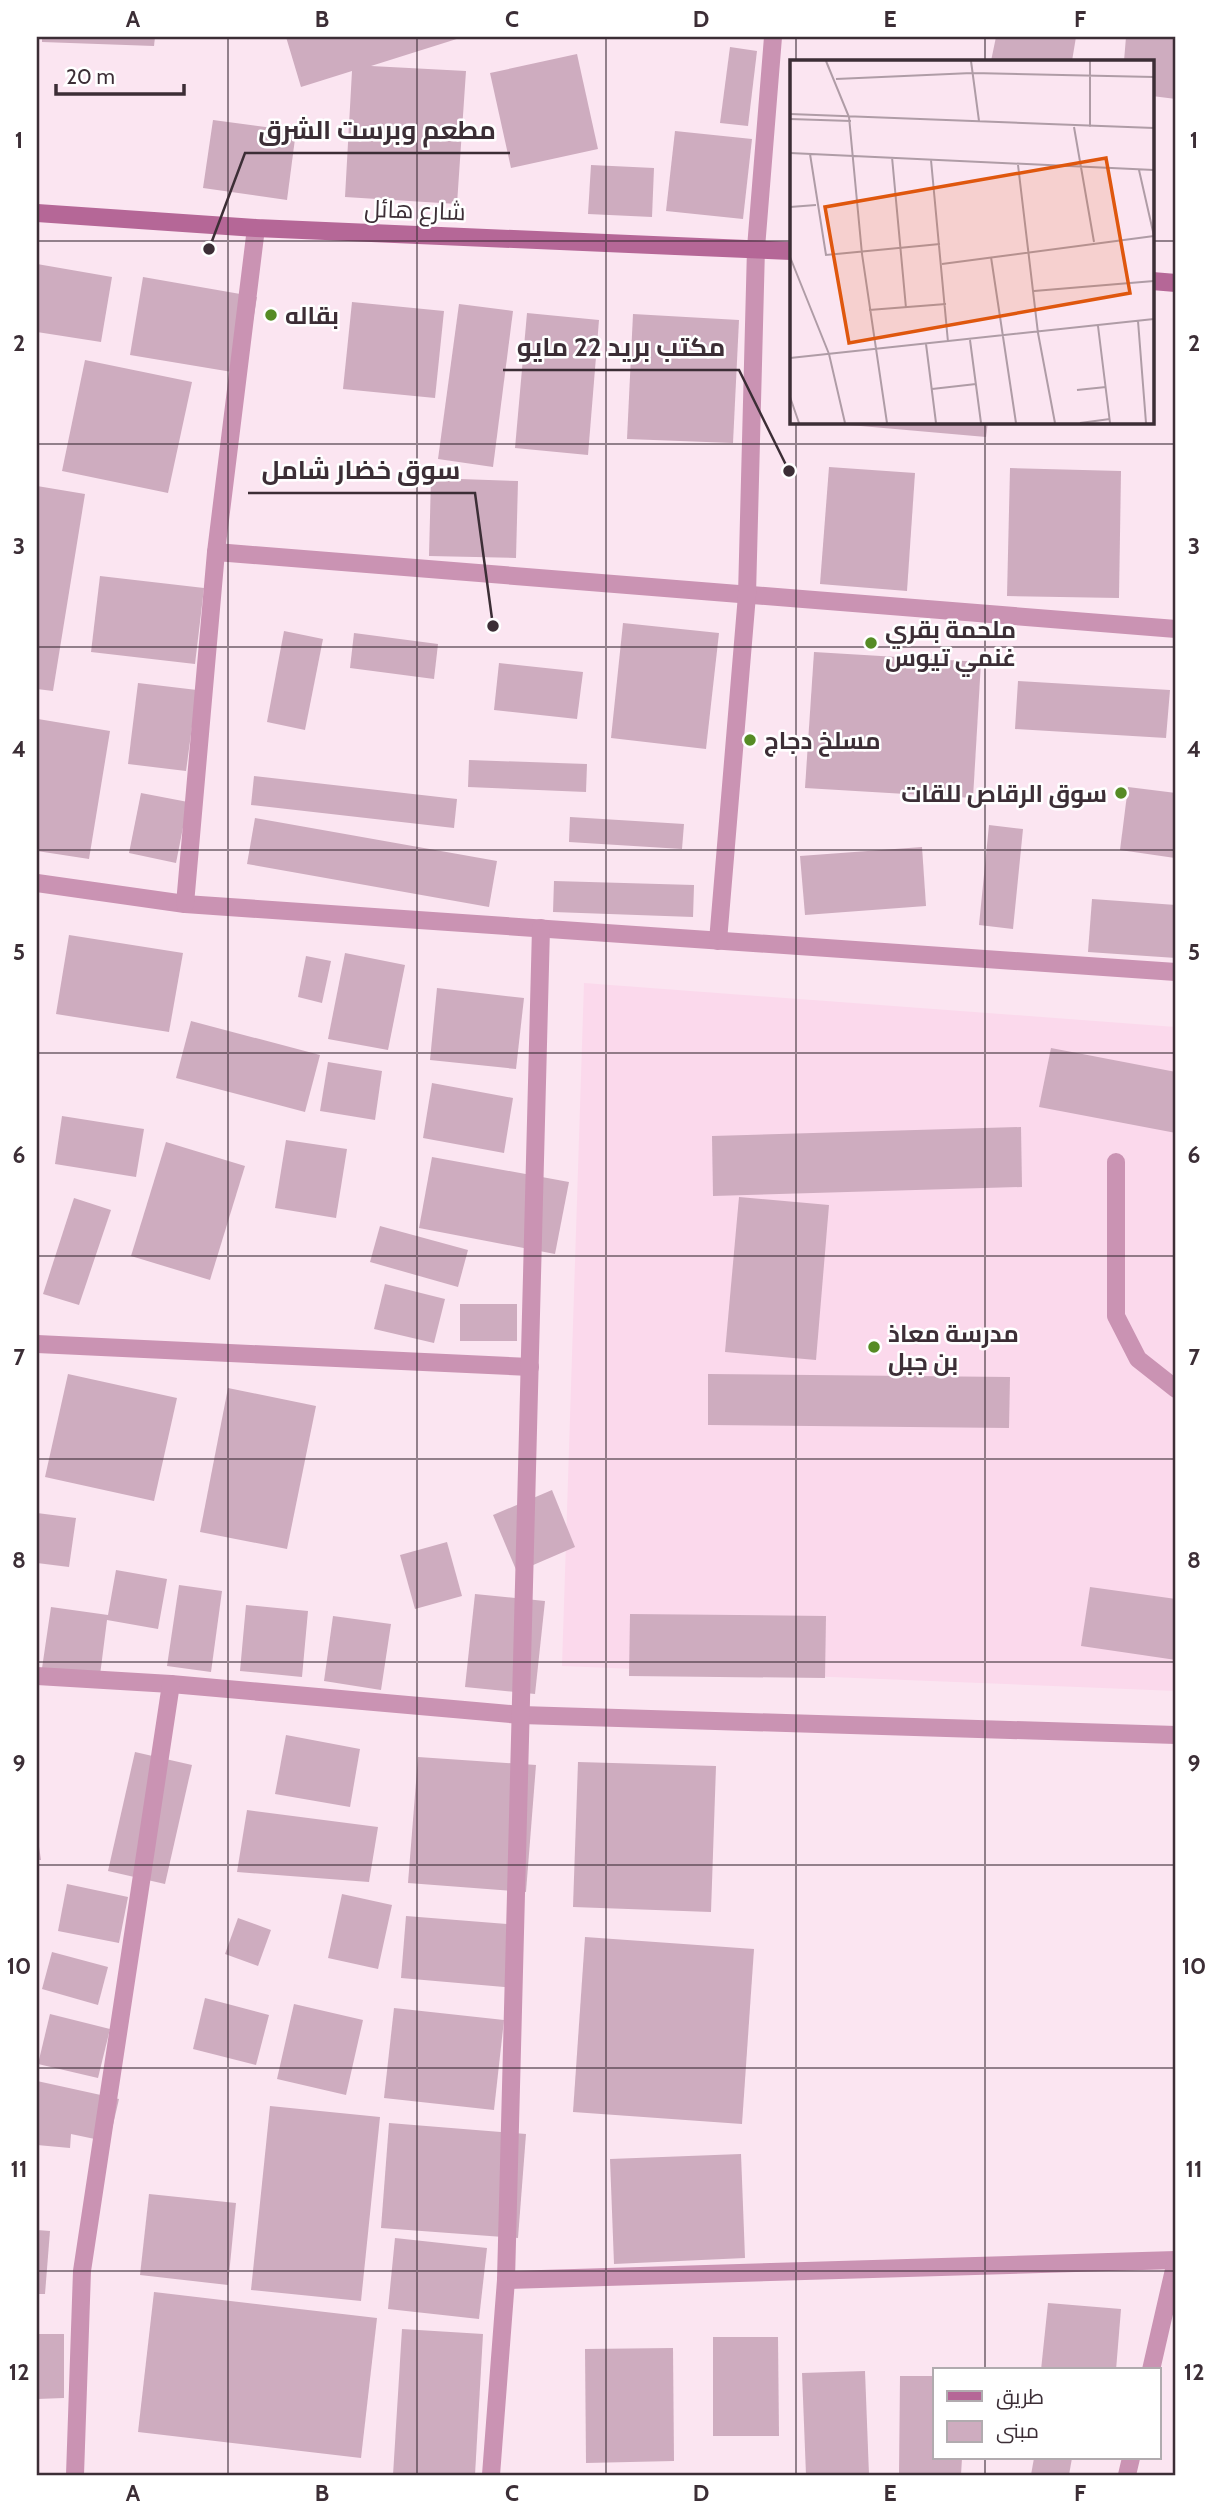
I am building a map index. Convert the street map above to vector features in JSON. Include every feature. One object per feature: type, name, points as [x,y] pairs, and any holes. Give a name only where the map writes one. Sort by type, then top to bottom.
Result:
[{"type":"street","points":[[718,941],[747,595],[756,248],[773,37]]},
{"type":"street","name":"شارع هائل","points":[[37,213],[256,228],[790,251]]},
{"type":"street","points":[[185,904],[216,552],[256,228]]},
{"type":"street","points":[[1154,281],[1176,284]]},
{"type":"street","points":[[216,552],[1176,629]]},
{"type":"street","points":[[37,883],[185,904],[1176,972]]},
{"type":"street","points":[[491,2475],[506,2280],[541,928]]},
{"type":"street","points":[[1116,1162],[1116,1316],[1138,1359],[1176,1389]]},
{"type":"street","points":[[37,1344],[530,1367]]},
{"type":"street","points":[[37,1676],[171,1684],[521,1714],[1176,1735]]},
{"type":"street","points":[[75,2475],[82,2271],[171,1684]]},
{"type":"street","points":[[506,2280],[1176,2261],[1151,2368]]},
{"type":"shaded area","name":"مدرسة معاذ بن جبل","points":[[584,983],[1176,1027],[1176,1691],[562,1666]]},
{"type":"building","points":[[42,37],[155,37],[154,46],[42,42]]},
{"type":"building","points":[[286,37],[463,37],[371,66],[466,71],[457,204],[345,197],[352,71],[301,87]]},
{"type":"building","points":[[996,37],[1076,37],[1072,60],[991,60]]},
{"type":"building","points":[[1126,37],[1176,37],[1176,99],[1154,96],[1154,60],[1124,60]]},
{"type":"building","points":[[730,47],[757,51],[748,126],[720,123]]},
{"type":"building","points":[[577,54],[598,149],[511,168],[490,73]]},
{"type":"building","points":[[213,120],[296,131],[287,200],[203,188]]},
{"type":"building","points":[[675,131],[752,139],[743,219],[666,211]]},
{"type":"building","points":[[591,165],[654,168],[652,217],[588,214]]},
{"type":"building","points":[[37,264],[112,277],[101,342],[37,332]]},
{"type":"building","points":[[143,277],[257,297],[244,374],[130,355]]},
{"type":"building","points":[[352,302],[444,311],[435,398],[343,389]]},
{"type":"building","points":[[459,304],[513,311],[493,467],[438,459]]},
{"type":"building","points":[[527,313],[599,320],[588,455],[515,448]]},
{"type":"building","points":[[633,314],[739,320],[733,443],[627,439]]},
{"type":"building","points":[[85,360],[192,382],[168,493],[62,471]]},
{"type":"building","points":[[838,424],[988,424],[986,437]]},
{"type":"building","points":[[829,467],[915,473],[907,591],[820,584]]},
{"type":"building","points":[[1010,468],[1121,471],[1119,598],[1007,596]]},
{"type":"building","points":[[431,478],[518,481],[516,558],[429,556]]},
{"type":"building","points":[[37,486],[85,494],[53,691],[37,689]]},
{"type":"building","points":[[100,576],[204,588],[195,664],[91,652]]},
{"type":"building","points":[[623,623],[719,633],[706,749],[611,738]]},
{"type":"building","points":[[284,631],[323,639],[305,730],[267,722]]},
{"type":"building","points":[[354,633],[438,644],[434,679],[350,668]]},
{"type":"building","points":[[814,652],[981,662],[973,798],[805,788]]},
{"type":"building","points":[[499,663],[583,672],[577,719],[494,710]]},
{"type":"building","points":[[1018,681],[1170,690],[1166,738],[1015,729]]},
{"type":"building","points":[[138,683],[197,690],[186,771],[128,764]]},
{"type":"building","points":[[38,719],[110,731],[89,859],[37,851]]},
{"type":"building","points":[[469,760],[587,764],[586,792],[468,787]]},
{"type":"building","points":[[254,776],[457,799],[454,828],[251,805]]},
{"type":"building","points":[[1128,787],[1176,793],[1175,858],[1120,850]]},
{"type":"building","points":[[141,793],[188,802],[176,863],[129,853]]},
{"type":"building","points":[[570,817],[684,824],[682,849],[569,842]]},
{"type":"building","points":[[255,818],[497,861],[489,907],[247,864]]},
{"type":"building","points":[[989,825],[1023,829],[1013,929],[979,925]]},
{"type":"building","points":[[922,847],[926,906],[805,915],[800,856]]},
{"type":"building","points":[[554,881],[694,885],[693,917],[553,912]]},
{"type":"building","points":[[1092,899],[1176,905],[1176,958],[1088,952]]},
{"type":"building","points":[[69,935],[183,953],[169,1032],[56,1014]]},
{"type":"building","points":[[345,953],[405,965],[388,1050],[328,1039]]},
{"type":"building","points":[[306,956],[331,961],[322,1003],[298,997]]},
{"type":"building","points":[[437,988],[524,998],[516,1069],[430,1060]]},
{"type":"building","points":[[191,1021],[320,1055],[305,1112],[176,1078]]},
{"type":"building","points":[[1051,1048],[1176,1072],[1176,1133],[1039,1107]]},
{"type":"building","points":[[328,1062],[382,1071],[375,1120],[320,1111]]},
{"type":"building","points":[[432,1083],[513,1098],[504,1153],[423,1138]]},
{"type":"building","points":[[62,1116],[144,1129],[136,1177],[55,1164]]},
{"type":"building","points":[[1021,1127],[1022,1187],[713,1196],[712,1136]]},
{"type":"building","points":[[286,1140],[347,1149],[336,1218],[275,1208]]},
{"type":"building","points":[[166,1142],[245,1166],[210,1280],[131,1256]]},
{"type":"building","points":[[432,1157],[569,1182],[555,1254],[419,1228]]},
{"type":"building","points":[[739,1197],[829,1205],[816,1360],[725,1352]]},
{"type":"building","points":[[74,1198],[111,1210],[79,1305],[43,1294]]},
{"type":"building","points":[[380,1226],[468,1250],[458,1287],[370,1262]]},
{"type":"building","points":[[385,1284],[445,1299],[434,1343],[374,1329]]},
{"type":"building","points":[[460,1304],[517,1304],[517,1341],[460,1341]]},
{"type":"building","points":[[68,1374],[177,1398],[154,1501],[45,1477]]},
{"type":"building","points":[[708,1374],[1010,1377],[1009,1428],[708,1425]]},
{"type":"building","points":[[228,1388],[316,1406],[287,1549],[200,1532]]},
{"type":"building","points":[[552,1490],[575,1547],[517,1572],[493,1515]]},
{"type":"building","points":[[37,1513],[76,1518],[69,1567],[37,1563]]},
{"type":"building","points":[[447,1542],[462,1596],[415,1609],[400,1555]]},
{"type":"building","points":[[116,1570],[167,1579],[158,1629],[107,1620],[99,1683],[41,1675],[51,1607],[108,1615]]},
{"type":"building","points":[[179,1585],[222,1591],[211,1672],[167,1666]]},
{"type":"building","points":[[1090,1587],[1176,1599],[1176,1660],[1081,1646]]},
{"type":"building","points":[[475,1594],[545,1601],[535,1694],[465,1687]]},
{"type":"building","points":[[246,1605],[308,1611],[302,1677],[240,1671]]},
{"type":"building","points":[[630,1614],[826,1616],[825,1678],[629,1676]]},
{"type":"building","points":[[333,1616],[391,1624],[381,1690],[324,1681]]},
{"type":"building","points":[[286,1735],[360,1749],[350,1807],[275,1794]]},
{"type":"building","points":[[135,1752],[192,1765],[165,1884],[108,1871]]},
{"type":"building","points":[[418,1757],[536,1765],[526,1892],[408,1883]]},
{"type":"building","points":[[578,1762],[716,1766],[711,1912],[573,1907]]},
{"type":"building","points":[[247,1810],[378,1827],[369,1882],[237,1872]]},
{"type":"building","points":[[38,1840],[41,1860],[37,1860]]},
{"type":"building","points":[[67,1884],[128,1897],[119,1943],[58,1931]]},
{"type":"building","points":[[342,1894],[392,1905],[378,1969],[328,1958]]},
{"type":"building","points":[[406,1916],[520,1925],[515,1988],[401,1978]]},
{"type":"building","points":[[238,1918],[271,1930],[258,1966],[225,1954]]},
{"type":"building","points":[[585,1937],[754,1949],[742,2124],[573,2112]]},
{"type":"building","points":[[52,1952],[108,1967],[98,2005],[42,1989]]},
{"type":"building","points":[[205,1998],[269,2015],[256,2065],[193,2049]]},
{"type":"building","points":[[294,2004],[363,2020],[346,2095],[277,2079]]},
{"type":"building","points":[[394,2008],[504,2020],[494,2110],[384,2098]]},
{"type":"building","points":[[50,2014],[110,2029],[98,2078],[38,2064]]},
{"type":"building","points":[[37,2081],[119,2099],[109,2142],[71,2134],[70,2148],[37,2145]]},
{"type":"building","points":[[270,2106],[380,2117],[361,2301],[251,2290]]},
{"type":"building","points":[[389,2123],[526,2134],[518,2238],[381,2228]]},
{"type":"building","points":[[741,2154],[745,2258],[614,2264],[610,2159]]},
{"type":"building","points":[[149,2194],[236,2203],[228,2285],[140,2275]]},
{"type":"building","points":[[37,2230],[50,2231],[45,2294],[37,2294]]},
{"type":"building","points":[[395,2238],[487,2248],[479,2319],[388,2309]]},
{"type":"building","points":[[154,2292],[377,2318],[361,2458],[138,2432]]},
{"type":"building","points":[[1048,2303],[1121,2309],[1116,2368],[1041,2368]]},
{"type":"building","points":[[402,2329],[483,2334],[475,2475],[393,2475]]},
{"type":"building","points":[[37,2334],[64,2334],[64,2398],[37,2399]]},
{"type":"building","points":[[713,2337],[778,2337],[779,2436],[713,2436]]},
{"type":"building","points":[[673,2348],[674,2461],[586,2463],[585,2349]]},
{"type":"building","points":[[865,2371],[869,2475],[806,2475],[802,2373]]},
{"type":"building","points":[[900,2376],[933,2376],[933,2460],[962,2460],[961,2475],[899,2475]]},
{"type":"building","points":[[1034,2460],[1072,2460],[1069,2475],[1031,2475]]},
{"type":"place","name":"مطعم وبرست الشرق","points":[[209,249]]},
{"type":"place","name":"بقاله","points":[[271,315]]},
{"type":"place","name":"مكتب بريد 22 مايو","points":[[789,471]]},
{"type":"place","name":"سوق خضار شامل","points":[[493,626]]},
{"type":"place","name":"ملحمة بقري غنمي تيوس","points":[[871,643]]},
{"type":"place","name":"مسلخ دجاج","points":[[750,740]]},
{"type":"place","name":"سوق الرقاص للقات","points":[[1121,793]]},
{"type":"place","name":"مدرسة معاذ بن جبل","points":[[874,1347]]}]
